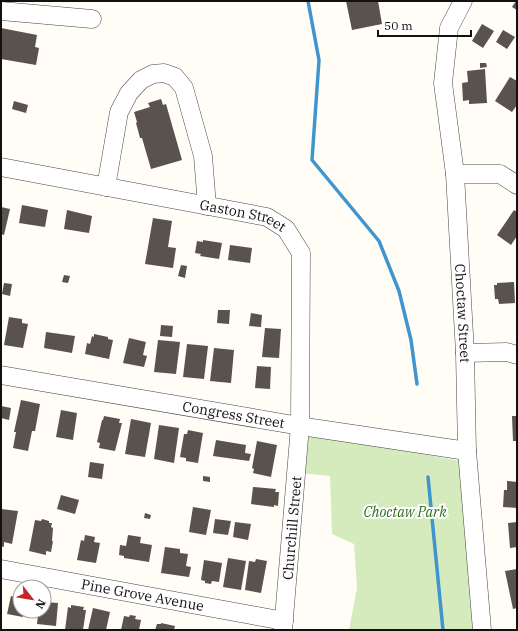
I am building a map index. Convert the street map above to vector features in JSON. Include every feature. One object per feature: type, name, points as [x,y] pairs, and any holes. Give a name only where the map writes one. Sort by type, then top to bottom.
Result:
[{"type":"street","name":"Choctaw Street","points":[[463,1],[449,28],[443,83],[455,174],[465,353],[467,451],[482,630]]},
{"type":"street","points":[[1,10],[92,19]]},
{"type":"street","points":[[106,187],[120,112],[129,93],[141,80],[153,74],[164,73],[175,77],[184,88],[203,156],[208,206]]},
{"type":"street","name":"Gaston Street","points":[[1,167],[267,217],[286,229],[301,253],[300,426]]},
{"type":"street","points":[[455,174],[500,174],[517,185]]},
{"type":"street","points":[[465,353],[507,352],[517,354]]},
{"type":"street","name":"Congress Street","points":[[1,375],[300,426],[467,451]]},
{"type":"street","name":"Churchill Street","points":[[284,626],[300,426]]},
{"type":"street","name":"Pine Grove Avenue","points":[[1,569],[284,626]]},
{"type":"green space","name":"Choctaw Park","points":[[313,434],[461,461],[475,630],[349,630],[357,588],[354,544],[332,534],[330,476],[301,473],[305,438]]},
{"type":"building","points":[[346,1],[378,1],[382,24],[352,30]]},
{"type":"building","points":[[517,1],[517,10],[512,7]]},
{"type":"building","points":[[482,24],[494,31],[483,48],[472,41]]},
{"type":"building","points":[[1,28],[37,35],[35,47],[39,48],[36,65],[1,59]]},
{"type":"building","points":[[503,30],[515,37],[507,49],[496,42]]},
{"type":"building","points":[[480,63],[486,63],[487,67],[480,68]]},
{"type":"building","points":[[485,69],[487,103],[469,104],[469,100],[463,101],[462,83],[468,82],[467,71]]},
{"type":"building","points":[[510,77],[517,81],[517,105],[512,112],[495,101]]},
{"type":"building","points":[[161,99],[163,105],[166,104],[182,160],[151,169],[142,138],[140,138],[134,112],[150,107],[148,103]]},
{"type":"building","points":[[14,101],[28,105],[26,113],[12,109]]},
{"type":"building","points":[[22,205],[48,210],[45,227],[19,223]]},
{"type":"building","points":[[1,207],[10,209],[4,235],[1,234]]},
{"type":"building","points":[[67,210],[92,216],[89,233],[64,229]]},
{"type":"building","points":[[514,210],[517,212],[517,236],[511,245],[497,235]]},
{"type":"building","points":[[153,218],[172,221],[168,247],[176,248],[173,268],[145,264]]},
{"type":"building","points":[[203,240],[222,243],[219,259],[200,256],[201,254],[195,253],[197,241],[203,242]]},
{"type":"building","points":[[230,245],[252,248],[250,263],[228,260]]},
{"type":"building","points":[[181,265],[187,266],[185,278],[178,276]]},
{"type":"building","points":[[64,275],[70,276],[68,283],[62,282]]},
{"type":"building","points":[[514,282],[515,303],[499,304],[498,299],[495,299],[494,285],[497,285],[497,283]]},
{"type":"building","points":[[4,283],[12,284],[10,296],[2,294]]},
{"type":"building","points":[[218,310],[230,310],[229,324],[217,323]]},
{"type":"building","points":[[251,313],[262,315],[261,327],[249,326]]},
{"type":"building","points":[[9,317],[22,319],[22,323],[28,324],[23,348],[4,345]]},
{"type":"building","points":[[161,325],[173,326],[172,337],[160,336]]},
{"type":"building","points":[[265,328],[281,329],[279,358],[262,357]]},
{"type":"building","points":[[46,332],[75,336],[72,353],[44,348]]},
{"type":"building","points":[[94,334],[108,337],[108,339],[113,340],[109,359],[85,354],[87,343],[90,344]]},
{"type":"building","points":[[129,338],[146,342],[143,355],[147,356],[144,367],[123,363]]},
{"type":"building","points":[[158,340],[180,342],[176,374],[154,372]]},
{"type":"building","points":[[187,344],[208,346],[204,379],[183,377]]},
{"type":"building","points":[[214,348],[234,350],[231,383],[210,381]]},
{"type":"building","points":[[257,366],[271,367],[270,389],[255,388]]},
{"type":"building","points":[[21,400],[40,404],[35,431],[32,431],[28,451],[13,448],[16,432],[14,432]]},
{"type":"building","points":[[1,406],[11,408],[9,420],[1,418]]},
{"type":"building","points":[[61,410],[77,413],[73,440],[56,437]]},
{"type":"building","points":[[104,416],[120,419],[119,423],[122,423],[115,451],[99,448],[100,443],[97,442]]},
{"type":"building","points":[[512,416],[517,416],[517,441],[513,441]]},
{"type":"building","points":[[131,419],[151,423],[145,457],[125,454]]},
{"type":"building","points":[[159,425],[179,428],[174,463],[154,459]]},
{"type":"building","points":[[188,430],[203,433],[198,463],[186,461],[186,458],[180,457],[184,434],[187,434]]},
{"type":"building","points":[[216,440],[246,445],[245,453],[251,454],[249,461],[213,456]]},
{"type":"building","points":[[257,441],[277,445],[271,477],[253,473],[254,469],[252,468]]},
{"type":"building","points":[[90,462],[104,464],[102,479],[88,477]]},
{"type":"building","points":[[203,476],[210,477],[210,482],[203,481]]},
{"type":"building","points":[[507,481],[517,482],[517,508],[503,507],[504,490],[507,490]]},
{"type":"building","points":[[253,487],[276,489],[275,492],[279,492],[278,506],[274,505],[274,507],[251,504]]},
{"type":"building","points":[[61,495],[79,500],[75,514],[57,509]]},
{"type":"building","points":[[193,507],[211,510],[206,535],[189,532]]},
{"type":"building","points":[[1,509],[18,511],[12,544],[4,542],[4,547],[1,546]]},
{"type":"building","points":[[145,513],[151,515],[150,519],[144,518]]},
{"type":"building","points":[[42,519],[52,523],[51,527],[53,528],[51,552],[46,551],[46,555],[29,551],[35,520],[41,521]]},
{"type":"building","points":[[215,519],[231,521],[228,535],[213,533]]},
{"type":"building","points":[[235,522],[251,524],[248,540],[233,537]]},
{"type":"building","points":[[517,522],[517,547],[510,548],[508,523]]},
{"type":"building","points":[[85,535],[95,537],[94,542],[100,543],[96,563],[77,560],[81,540],[84,541]]},
{"type":"building","points":[[128,535],[141,537],[140,543],[152,545],[149,562],[124,558],[124,556],[119,555],[120,545],[126,546]]},
{"type":"building","points":[[165,547],[180,549],[180,553],[188,554],[186,566],[191,567],[189,577],[161,573]]},
{"type":"building","points":[[228,558],[246,561],[241,590],[223,587]]},
{"type":"building","points":[[256,559],[267,561],[261,593],[245,590],[249,561],[255,562]]},
{"type":"building","points":[[204,560],[222,563],[219,582],[212,581],[211,584],[205,583],[205,581],[201,580]]},
{"type":"building","points":[[517,569],[517,608],[513,609],[505,571]]},
{"type":"building","points":[[11,596],[12,615],[7,614]]},
{"type":"building","points":[[52,603],[58,603],[56,626],[37,624],[38,619],[52,619]]},
{"type":"building","points":[[71,605],[84,607],[83,610],[86,610],[83,630],[65,630],[68,607],[71,608]]},
{"type":"building","points":[[93,608],[110,612],[106,630],[88,630]]},
{"type":"building","points":[[130,615],[136,616],[135,619],[141,620],[139,630],[121,630],[124,616],[129,617]]},
{"type":"building","points":[[161,623],[175,626],[174,630],[155,630],[157,624]]},
{"type":"waterway","points":[[308,1],[319,60],[312,160],[379,241],[399,291],[411,340],[417,384]]},
{"type":"waterway","points":[[428,477],[443,630]]}]
